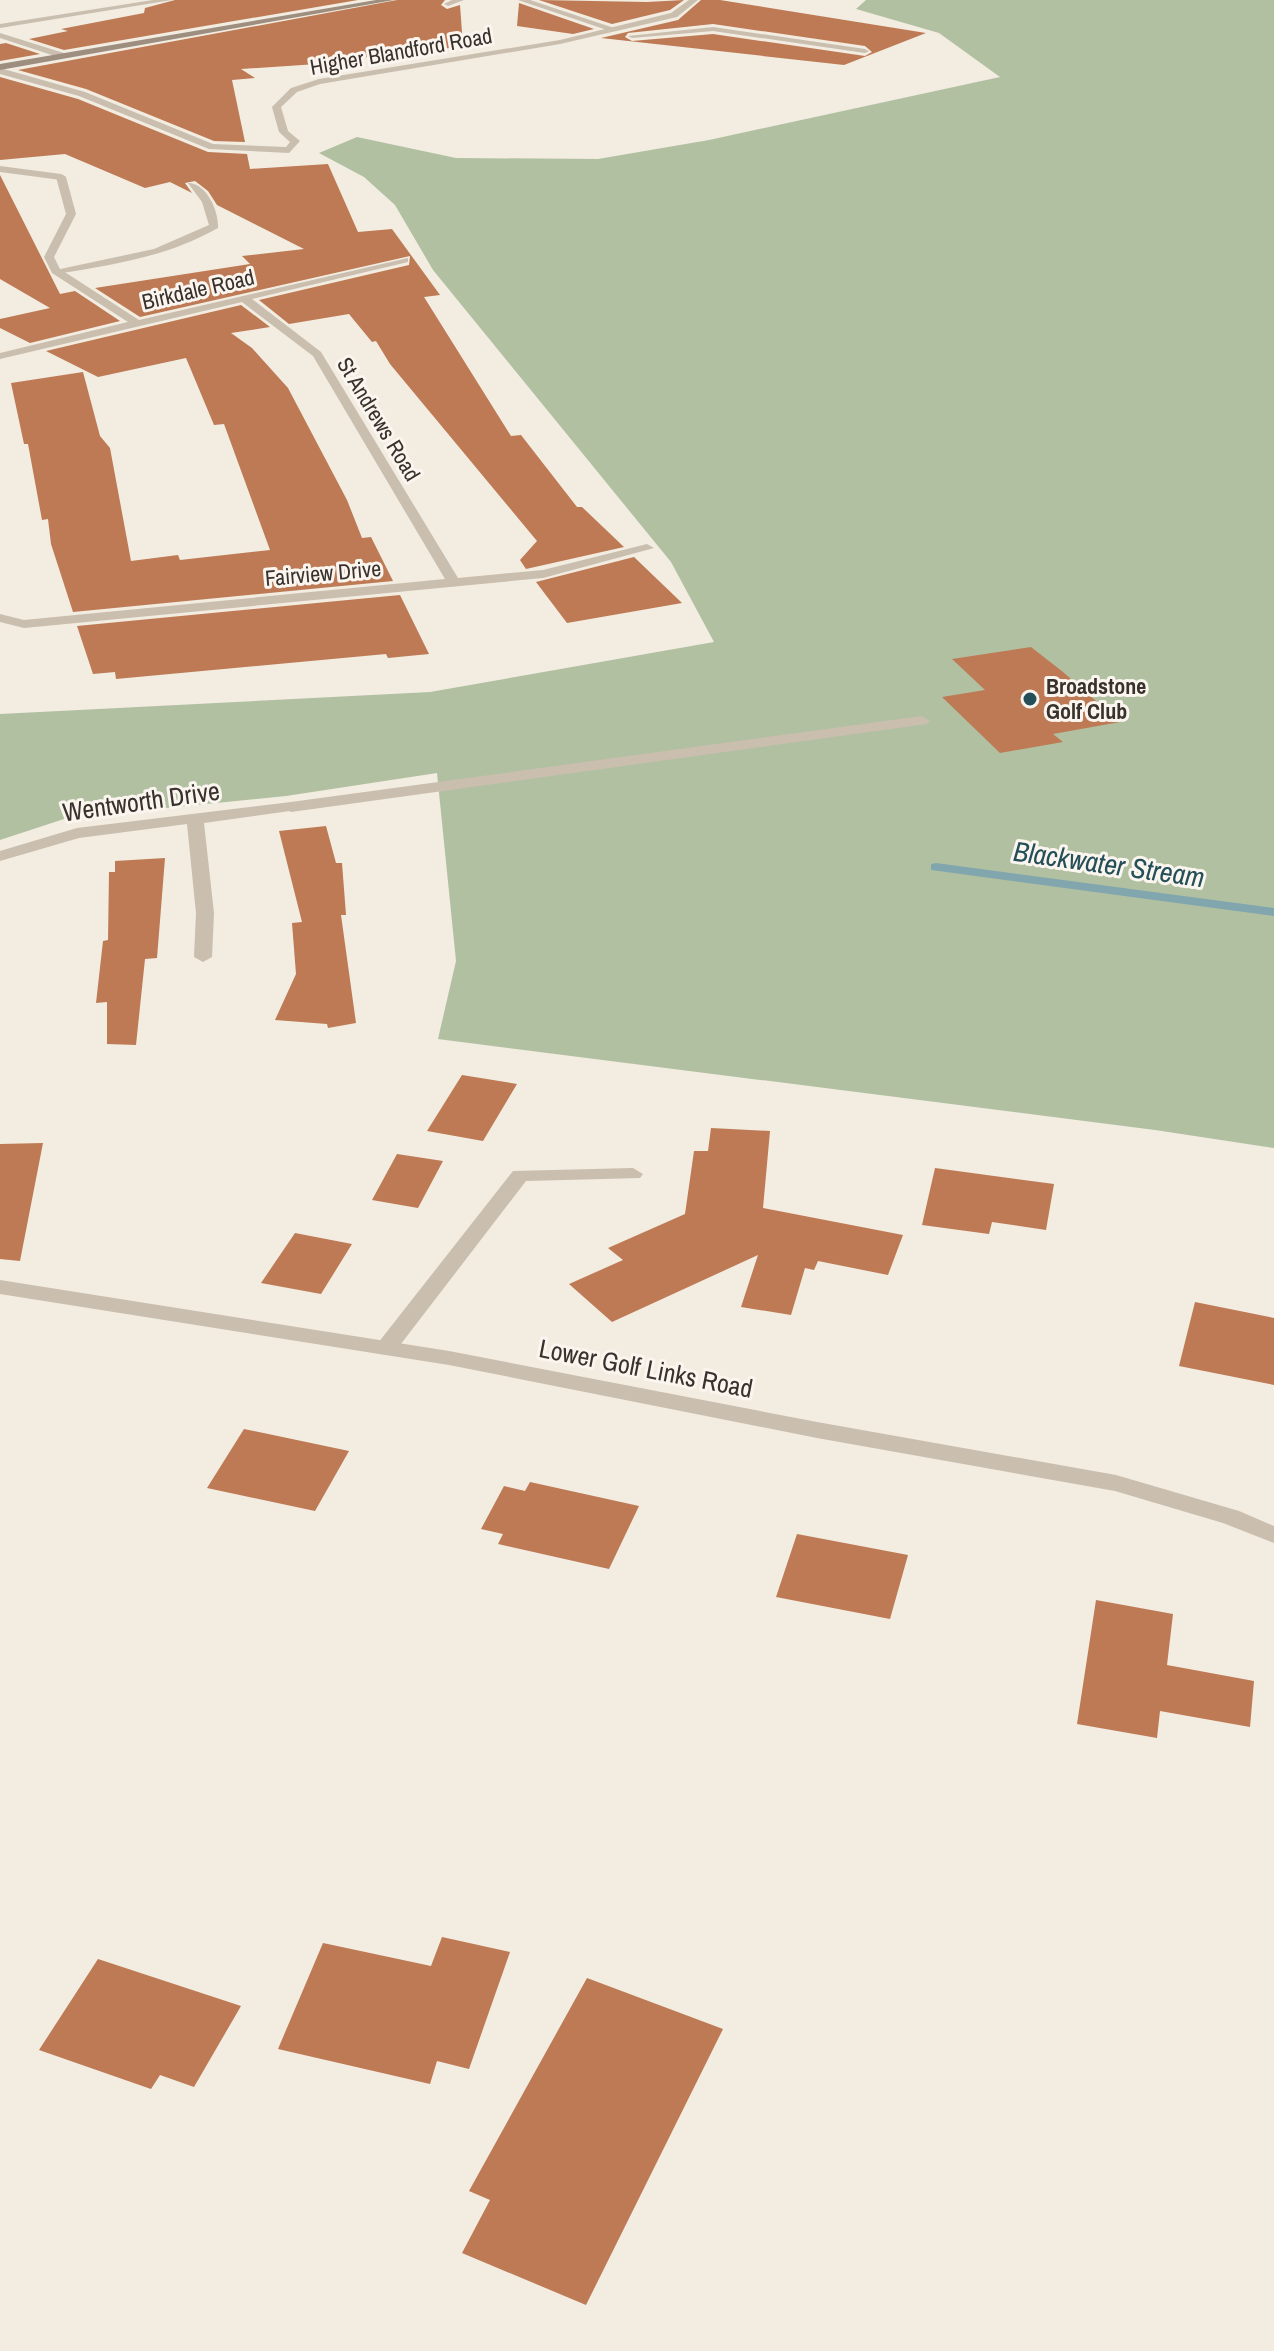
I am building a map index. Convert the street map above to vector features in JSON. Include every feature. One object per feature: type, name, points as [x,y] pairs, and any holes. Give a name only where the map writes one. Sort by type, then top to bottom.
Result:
[{"type":"main road","name":"Higher Blandford Road","points":[[0,69],[390,0]]},
{"type":"street","points":[[0,26],[168,0]]},
{"type":"street","points":[[448,4],[460,0]]},
{"type":"street","points":[[522,0],[613,29]]},
{"type":"street","name":"Higher Blandford Road","points":[[0,69],[82,94],[194,142],[224,150],[269,152],[289,150],[294,146],[295,141],[284,132],[276,107],[294,90],[358,73],[560,42],[674,15],[694,0]]},
{"type":"street","points":[[560,42],[713,29],[865,51]]},
{"type":"street","points":[[0,35],[64,56]]},
{"type":"street","points":[[0,169],[61,177],[71,214],[49,257],[56,271],[137,323]]},
{"type":"street","points":[[56,271],[151,252],[200,235],[214,226],[212,212],[201,190],[191,185]]},
{"type":"street","name":"Birkdale Road","points":[[0,356],[404,260]]},
{"type":"street","name":"St Andrews Road","points":[[245,299],[317,354],[453,582]]},
{"type":"street","name":"Fairview Drive","points":[[0,618],[24,624],[543,574],[647,548]]},
{"type":"street","name":"Wentworth Drive","points":[[0,856],[77,833],[922,721]]},
{"type":"street","points":[[195,819],[205,913],[203,957]]},
{"type":"street","points":[[386,1348],[520,1175],[633,1174]]},
{"type":"street","name":"Lower Golf Links Road","points":[[0,1287],[386,1348],[1116,1483],[1231,1517],[1274,1535]]},
{"type":"green space","points":[[866,0],[1274,0],[1274,1148],[1155,1130],[438,1039],[456,961],[437,773],[286,796],[67,818],[0,840],[0,714],[430,692],[714,642],[671,562],[433,270],[395,205],[364,177],[319,153],[357,137],[456,158],[598,159],[709,140],[1000,77],[939,33],[856,9]]},
{"type":"building","points":[[175,0],[358,0],[64,50],[29,39],[68,31],[61,29],[144,13],[145,8]]},
{"type":"building","points":[[397,0],[445,0],[441,5],[447,9],[460,5],[463,46],[422,52],[415,49],[332,63],[241,69],[255,78],[232,80],[245,142],[214,141],[86,89],[18,70]]},
{"type":"building","points":[[539,0],[684,0],[670,10],[612,24]]},
{"type":"building","points":[[701,0],[720,0],[926,33],[844,65],[601,38],[678,20]],"holes":[[[713,24],[865,46],[872,52],[865,56],[713,34],[632,41],[625,37],[628,33]]]},
{"type":"building","points":[[519,3],[594,29],[573,34],[517,26]]},
{"type":"building","points":[[6,43],[40,54],[0,61],[0,44]]},
{"type":"building","points":[[0,77],[78,99],[208,152],[247,154],[250,169],[328,164],[358,232],[392,229],[440,295],[424,297],[511,436],[521,435],[577,507],[582,507],[624,547],[526,569],[520,560],[537,541],[390,364],[376,341],[372,342],[349,314],[289,324],[259,300],[409,265],[410,256],[140,317],[95,288],[250,264],[242,256],[304,249],[217,205],[208,191],[195,181],[185,183],[192,193],[170,182],[145,188],[65,154],[0,160]]},
{"type":"building","points":[[0,175],[60,294],[75,291],[120,321],[30,343],[0,328],[0,319],[50,308],[0,279]]},
{"type":"building","points":[[241,305],[270,327],[231,333],[252,348],[288,388],[347,500],[362,538],[371,537],[393,581],[73,612],[51,544],[48,519],[42,520],[28,444],[24,444],[11,383],[83,372],[100,436],[110,448],[131,561],[178,555],[180,560],[270,550],[224,424],[214,425],[186,358],[98,377],[46,351]]},
{"type":"building","points":[[634,557],[682,603],[567,623],[536,582]]},
{"type":"building","points":[[400,595],[429,654],[388,658],[386,654],[116,679],[115,672],[93,674],[77,626]]},
{"type":"building","name":"Broadstone Golf Club","points":[[1031,647],[1120,722],[1053,734],[1063,742],[1000,753],[942,697],[985,690],[952,659]]},
{"type":"building","points":[[326,826],[336,863],[342,863],[346,915],[341,915],[356,1023],[328,1028],[327,1024],[275,1020],[296,974],[292,923],[302,922],[279,831]]},
{"type":"building","points":[[165,858],[157,958],[145,959],[136,1045],[107,1044],[107,1002],[96,1003],[103,941],[108,940],[109,872],[115,872],[115,861]]},
{"type":"building","points":[[462,1075],[517,1084],[483,1141],[427,1131]]},
{"type":"building","points":[[711,1128],[770,1131],[763,1208],[903,1235],[888,1275],[818,1261],[814,1270],[805,1268],[791,1315],[741,1307],[758,1255],[612,1322],[569,1284],[623,1260],[608,1248],[685,1214],[694,1151],[708,1151]]},
{"type":"building","points":[[43,1143],[20,1261],[0,1259],[0,1144]]},
{"type":"building","points":[[397,1154],[443,1161],[418,1208],[372,1200]]},
{"type":"building","points":[[935,1168],[1054,1184],[1046,1230],[992,1222],[989,1234],[922,1225]]},
{"type":"building","points":[[295,1233],[352,1244],[321,1294],[261,1283]]},
{"type":"building","points":[[1195,1302],[1274,1318],[1274,1385],[1179,1366]]},
{"type":"building","points":[[244,1429],[349,1451],[315,1511],[207,1488]]},
{"type":"building","points":[[530,1482],[639,1506],[609,1569],[498,1544],[503,1534],[481,1529],[504,1486],[525,1491]]},
{"type":"building","points":[[797,1534],[908,1555],[890,1619],[776,1597]]},
{"type":"building","points":[[1096,1600],[1173,1614],[1167,1665],[1254,1681],[1250,1727],[1160,1711],[1157,1738],[1077,1724]]},
{"type":"building","points":[[442,1937],[510,1952],[469,2069],[437,2061],[430,2084],[278,2049],[323,1943],[431,1966]]},
{"type":"building","points":[[98,1959],[241,2006],[194,2087],[160,2075],[151,2089],[39,2050]]},
{"type":"building","points":[[587,1978],[723,2029],[586,2305],[462,2253],[490,2200],[469,2191]]},
{"type":"waterway","name":"Blackwater Stream","points":[[936,867],[1274,912]]},
{"type":"place","name":"Broadstone Golf Club","points":[[1030,699]]}]
